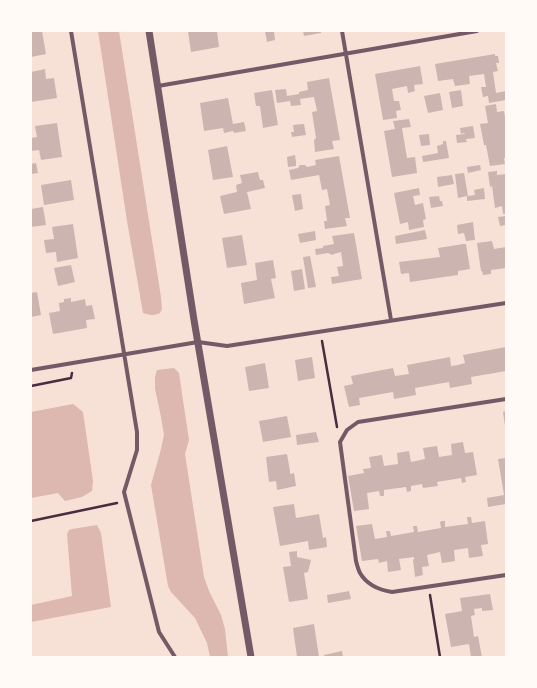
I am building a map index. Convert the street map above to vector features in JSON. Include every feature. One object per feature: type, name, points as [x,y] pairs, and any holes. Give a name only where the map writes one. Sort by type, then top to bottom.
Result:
[{"type":"street","points":[[71,31],[137,432],[137,450],[124,492],[159,632],[174,657]]},
{"type":"street","points":[[149,31],[194,320],[251,657]]},
{"type":"street","points":[[342,31],[391,320]]},
{"type":"street","points":[[158,86],[477,31]]},
{"type":"street","points":[[31,370],[198,342],[227,346],[506,303]]},
{"type":"street","points":[[506,399],[358,422],[347,430],[340,442],[356,561],[360,573],[367,582],[383,591],[392,592],[506,575]]},
{"type":"path","points":[[320,331],[340,442]]},
{"type":"path","points":[[31,386],[70,378],[73,367],[72,363]]},
{"type":"path","points":[[31,521],[127,501]]},
{"type":"path","points":[[429,587],[440,657]]},
{"type":"shaded area","points":[[98,31],[119,31],[161,297],[162,309],[160,313],[156,315],[143,313],[127,221]]},
{"type":"shaded area","points":[[174,368],[179,373],[189,440],[185,454],[204,577],[221,615],[225,629],[228,657],[210,657],[207,643],[195,618],[171,592],[168,586],[151,485],[164,435],[155,389],[155,377],[157,370]]},
{"type":"shaded area","points":[[73,404],[83,412],[93,481],[92,491],[82,497],[65,501],[58,493],[31,498],[31,412]]},
{"type":"shaded area","points":[[97,525],[101,533],[111,607],[31,622],[31,605],[72,596],[67,534],[69,530]]},
{"type":"building","points":[[31,31],[42,31],[46,54],[31,57]]},
{"type":"building","points":[[188,31],[217,31],[219,47],[191,52]]},
{"type":"building","points":[[265,31],[274,31],[275,40],[267,42]]},
{"type":"building","points":[[303,31],[321,31],[321,33],[304,36]]},
{"type":"building","points":[[495,54],[495,56],[498,56],[499,63],[496,63],[498,71],[493,72],[496,93],[506,91],[506,100],[489,103],[488,96],[483,97],[481,87],[486,87],[484,74],[469,76],[470,84],[455,86],[453,79],[438,81],[435,64]]},
{"type":"building","points":[[420,66],[423,84],[414,85],[415,91],[408,93],[407,86],[392,89],[394,101],[399,101],[401,110],[396,111],[397,118],[383,120],[375,74]]},
{"type":"building","points":[[45,69],[46,79],[54,78],[57,98],[31,102],[31,72]]},
{"type":"building","points":[[329,78],[340,140],[332,141],[334,149],[315,152],[314,140],[316,138],[312,112],[317,111],[314,97],[300,99],[301,105],[291,106],[290,101],[277,103],[275,90],[286,89],[287,96],[299,94],[299,92],[308,90],[307,82]]},
{"type":"building","points":[[272,90],[278,125],[263,128],[260,106],[256,106],[254,93]]},
{"type":"building","points":[[461,90],[463,106],[452,108],[449,92]]},
{"type":"building","points":[[440,93],[443,110],[428,113],[424,96]]},
{"type":"building","points":[[228,98],[233,124],[244,122],[246,131],[224,133],[223,128],[204,131],[200,103]]},
{"type":"building","points":[[496,104],[497,112],[504,111],[506,123],[506,158],[504,158],[505,164],[490,166],[480,124],[488,123],[485,106]]},
{"type":"building","points":[[409,119],[411,127],[402,128],[407,158],[415,157],[417,173],[392,177],[384,131],[395,129],[393,121]]},
{"type":"building","points":[[57,123],[62,157],[41,160],[39,150],[31,151],[31,138],[37,137],[35,126]]},
{"type":"building","points":[[304,124],[306,135],[292,137],[291,132],[294,132],[293,125]]},
{"type":"building","points":[[473,126],[475,138],[466,139],[467,142],[457,143],[456,135],[465,134],[461,134],[460,128]]},
{"type":"building","points":[[429,134],[430,145],[421,146],[419,135]]},
{"type":"building","points":[[443,141],[446,141],[449,158],[423,162],[422,156],[438,153],[437,146],[443,144]]},
{"type":"building","points":[[227,146],[233,177],[213,180],[208,150]]},
{"type":"building","points":[[295,155],[296,166],[288,167],[287,157]]},
{"type":"building","points":[[339,156],[350,218],[345,218],[347,226],[325,229],[324,221],[327,221],[325,206],[330,205],[327,189],[322,190],[319,175],[291,180],[289,170],[298,168],[300,165],[305,165],[307,167],[316,165],[315,160]]},
{"type":"building","points":[[36,163],[38,173],[31,174],[31,164]]},
{"type":"building","points":[[480,165],[481,170],[468,173],[467,167]]},
{"type":"building","points":[[497,171],[497,175],[506,174],[506,214],[503,214],[502,206],[495,208],[492,186],[490,187],[488,172]]},
{"type":"building","points":[[258,172],[260,180],[263,180],[265,188],[247,192],[251,209],[224,214],[220,196],[237,192],[236,185],[242,183],[240,175]]},
{"type":"building","points":[[464,173],[468,196],[475,195],[474,190],[484,188],[485,199],[467,201],[467,196],[458,198],[455,174]]},
{"type":"building","points":[[452,175],[454,184],[438,187],[437,177]]},
{"type":"building","points":[[71,180],[74,200],[44,205],[41,185]]},
{"type":"building","points":[[419,188],[420,195],[413,196],[415,205],[423,203],[426,219],[423,220],[424,227],[409,230],[408,222],[400,224],[394,193]]},
{"type":"building","points":[[301,194],[303,209],[295,211],[292,195]]},
{"type":"building","points":[[439,196],[443,206],[431,208],[429,197]]},
{"type":"building","points":[[43,207],[46,225],[31,227],[31,209]]},
{"type":"building","points":[[506,216],[506,225],[500,226],[498,217]]},
{"type":"building","points":[[473,222],[475,240],[466,241],[464,233],[458,234],[457,225]]},
{"type":"building","points":[[73,224],[78,258],[57,262],[56,252],[46,253],[44,240],[54,239],[52,227]]},
{"type":"building","points":[[425,230],[427,239],[396,244],[395,236]]},
{"type":"building","points":[[315,231],[316,240],[300,243],[298,234]]},
{"type":"building","points":[[354,233],[362,279],[332,284],[331,277],[339,276],[337,267],[343,266],[341,252],[332,255],[328,253],[316,255],[315,249],[334,244],[332,236]]},
{"type":"building","points":[[242,235],[247,265],[227,268],[222,238]]},
{"type":"building","points":[[492,241],[494,249],[506,247],[506,268],[491,270],[491,274],[483,275],[481,271],[477,243]]},
{"type":"building","points":[[466,244],[470,269],[458,271],[458,275],[410,282],[409,273],[401,274],[399,262],[440,257],[438,248]]},
{"type":"building","points":[[310,256],[316,287],[308,288],[303,257]]},
{"type":"building","points":[[273,260],[276,278],[271,279],[275,298],[244,304],[241,283],[257,280],[255,263]]},
{"type":"building","points":[[71,265],[75,282],[58,286],[54,268]]},
{"type":"building","points":[[302,269],[305,289],[294,291],[291,271]]},
{"type":"building","points":[[37,292],[41,315],[31,317],[31,293]]},
{"type":"building","points":[[71,298],[71,302],[85,299],[86,306],[92,305],[95,319],[86,320],[87,328],[53,334],[49,313],[60,311],[59,303],[64,302],[64,299]]},
{"type":"building","points":[[506,347],[506,371],[471,377],[472,384],[450,388],[449,382],[415,388],[416,395],[394,399],[393,392],[359,398],[360,405],[349,407],[344,386],[353,384],[351,376],[393,368],[395,376],[409,374],[407,365],[450,357],[451,366],[458,365],[465,363],[463,355]]},
{"type":"building","points":[[312,357],[315,378],[298,381],[295,360]]},
{"type":"building","points":[[265,363],[269,388],[249,391],[245,367]]},
{"type":"building","points":[[506,411],[506,426],[505,426],[503,412]]},
{"type":"building","points":[[287,416],[291,437],[263,442],[259,421]]},
{"type":"building","points":[[316,432],[319,442],[297,445],[296,435]]},
{"type":"building","points":[[463,442],[465,453],[473,452],[477,475],[465,477],[466,482],[462,483],[461,478],[437,482],[438,486],[423,488],[422,484],[411,486],[411,491],[407,492],[406,487],[384,490],[384,496],[380,496],[379,491],[367,493],[369,509],[354,511],[348,476],[364,473],[363,469],[371,468],[369,457],[382,455],[384,466],[398,464],[397,453],[409,451],[411,462],[425,459],[423,448],[437,446],[439,457],[452,455],[451,444]]},
{"type":"building","points":[[287,454],[290,474],[294,473],[296,486],[277,490],[276,481],[269,482],[266,457]]},
{"type":"building","points":[[506,458],[506,504],[488,507],[487,498],[504,495],[498,459]]},
{"type":"building","points":[[294,504],[296,518],[319,514],[323,538],[326,537],[327,547],[309,550],[308,541],[280,546],[273,507]]},
{"type":"building","points":[[467,517],[471,517],[472,523],[485,521],[488,544],[481,545],[483,556],[469,558],[468,548],[454,550],[455,561],[442,563],[440,552],[427,555],[429,566],[422,567],[423,575],[415,577],[414,557],[399,559],[401,570],[388,572],[387,561],[379,563],[378,559],[362,561],[356,526],[372,524],[375,539],[387,537],[386,531],[390,531],[391,536],[414,532],[413,526],[417,526],[418,532],[441,528],[440,522],[442,521],[445,521],[445,527],[468,524]]},
{"type":"building","points":[[297,551],[297,557],[311,560],[308,572],[304,573],[308,599],[289,602],[283,567],[291,566],[289,552]]},
{"type":"building","points":[[349,591],[351,599],[328,603],[327,595]]},
{"type":"building","points":[[490,594],[493,610],[482,611],[482,608],[474,609],[475,615],[471,616],[474,637],[478,636],[482,657],[471,657],[469,644],[451,647],[445,614],[462,611],[460,598]]},
{"type":"building","points":[[314,624],[319,657],[297,657],[293,628]]},
{"type":"building","points":[[342,651],[343,657],[324,657],[324,655]]}]
